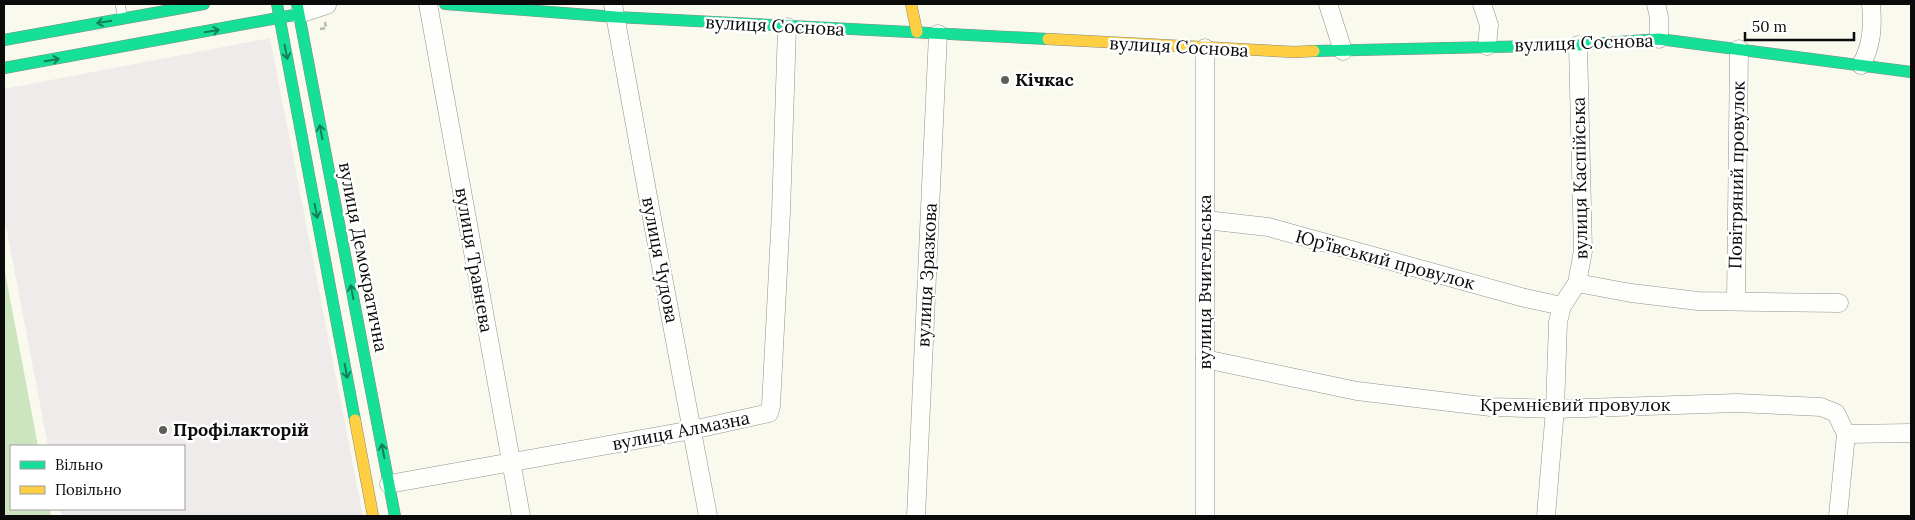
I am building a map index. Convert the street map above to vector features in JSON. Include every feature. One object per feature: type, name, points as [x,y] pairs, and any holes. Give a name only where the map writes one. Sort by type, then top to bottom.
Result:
[{"type":"street","points":[[4,40],[204,4]]},
{"type":"street","points":[[277,4],[373,516]]},
{"type":"street","points":[[4,68],[279,18],[298,9],[331,4]]},
{"type":"street","name":"вулиця Травнева","points":[[428,4],[521,516]]},
{"type":"street","name":"вулиця Соснова","points":[[446,4],[614,11],[787,27],[1295,52],[1578,45],[1659,39],[1911,72]]},
{"type":"street","points":[[911,4],[917,32]]},
{"type":"street","points":[[1328,4],[1343,51]]},
{"type":"street","points":[[1482,4],[1489,25],[1487,46]]},
{"type":"street","points":[[1656,4],[1659,17],[1659,39]]},
{"type":"street","points":[[1861,65],[1868,52],[1871,36],[1870,4]]},
{"type":"street","name":"вулиця Демократична","points":[[298,9],[395,516]]},
{"type":"street","name":"вулиця Чудова","points":[[614,11],[708,516]]},
{"type":"street","name":"вулиця Алмазна","points":[[389,484],[692,430],[766,415],[770,411],[780,222],[787,27]]},
{"type":"street","name":"вулиця Зразкова","points":[[916,516],[938,34]]},
{"type":"street","name":"вулиця Каспійська","points":[[1546,516],[1558,322],[1562,306],[1577,283],[1583,252],[1578,45]]},
{"type":"street","name":"вулиця Вчительська","points":[[1204,516],[1205,48]]},
{"type":"street","name":"Повітряний провулок","points":[[1736,301],[1738,49]]},
{"type":"street","name":"Юр’ївський провулок","points":[[1206,220],[1268,228],[1525,298],[1562,306]]},
{"type":"street","points":[[1577,283],[1668,299],[1839,303]]},
{"type":"street","name":"Кремнієвий провулок","points":[[1204,359],[1385,396],[1491,407],[1554,409],[1737,403],[1821,407],[1836,413],[1846,434]]},
{"type":"street","points":[[1838,516],[1846,434],[1911,433]]},
{"type":"lane","points":[[120,4],[123,19]]},
{"type":"shaded area","points":[[270,38],[363,516],[62,516],[60,510],[185,510],[185,445],[48,445],[4,216],[4,89]]},
{"type":"green space","points":[[4,267],[38,445],[10,445],[10,510],[50,510],[51,516],[4,516]]},
{"type":"traffic: fast","points":[[4,40],[204,4]]},
{"type":"traffic: fast","points":[[277,4],[355,420]]},
{"type":"traffic: fast","points":[[297,4],[395,516]]},
{"type":"traffic: fast","points":[[445,4],[616,17],[1048,39]]},
{"type":"traffic: fast","points":[[4,68],[294,15]]},
{"type":"traffic: fast","points":[[1314,51],[1578,45],[1659,39],[1911,72]]},
{"type":"traffic: slow","points":[[911,4],[917,32]]},
{"type":"traffic: slow","points":[[1048,39],[1295,52],[1314,51]]},
{"type":"traffic: slow","points":[[355,420],[373,516]]},
{"type":"place","name":"Кічкас","points":[[1005,80]]},
{"type":"place","name":"Профілакторій","points":[[163,430]]}]
